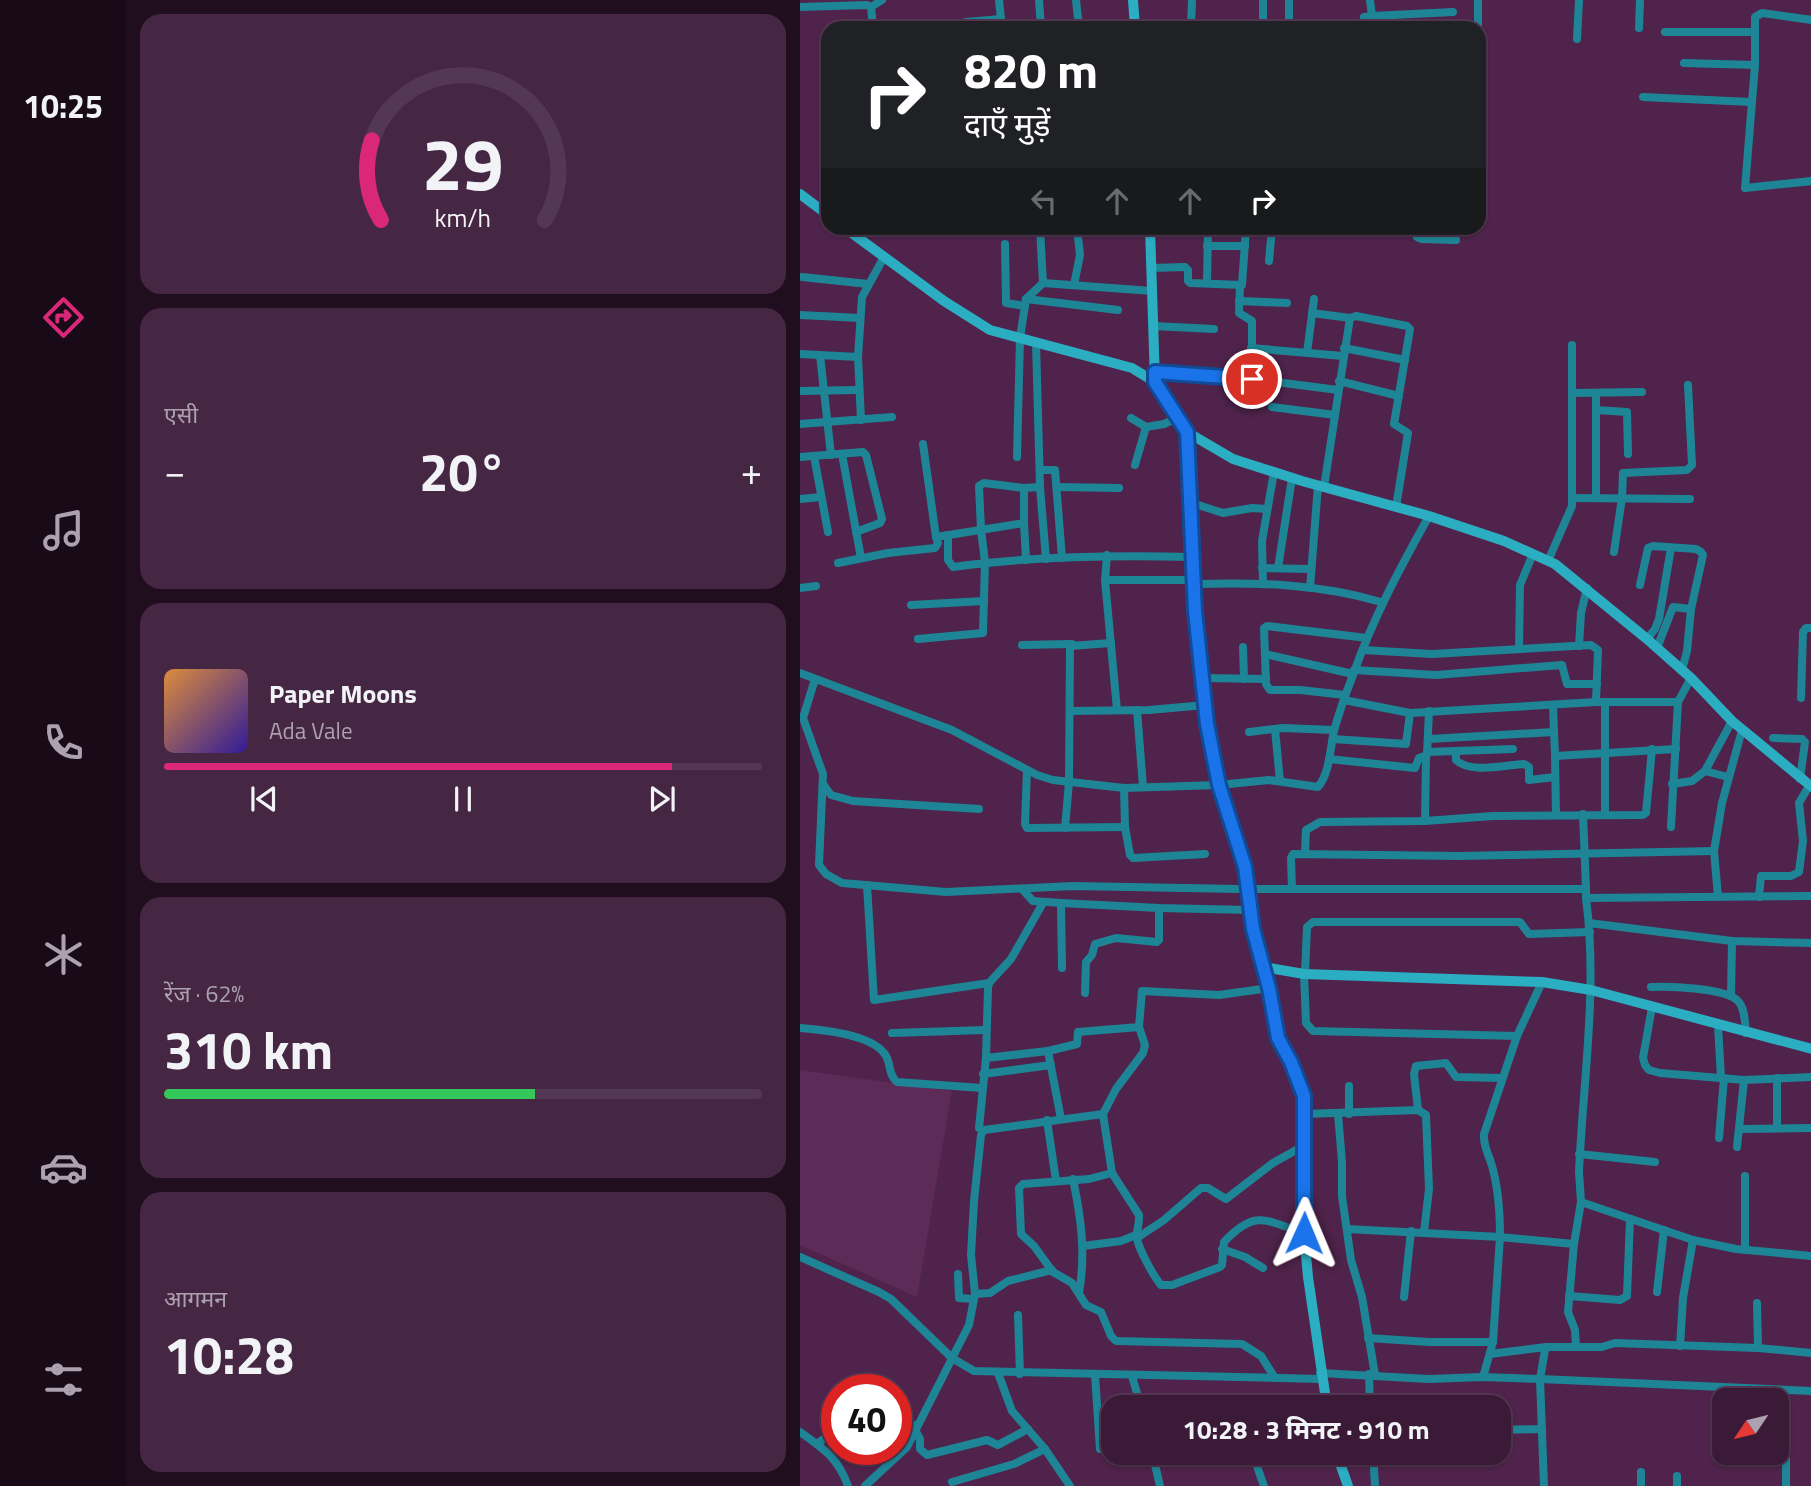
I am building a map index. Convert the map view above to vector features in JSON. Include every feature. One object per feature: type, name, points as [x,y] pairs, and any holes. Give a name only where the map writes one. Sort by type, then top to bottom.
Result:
[{"type":"street","points":[[800,7],[871,7],[882,0]]},
{"type":"street","points":[[1000,0],[1001,21]]},
{"type":"street","points":[[1039,0],[1040,21]]},
{"type":"street","points":[[1076,0],[1078,21]]},
{"type":"street","points":[[1133,0],[1134,21]]},
{"type":"street","points":[[1191,0],[1191,21]]},
{"type":"street","points":[[1263,0],[1263,21]]},
{"type":"street","points":[[1289,0],[1289,21]]},
{"type":"street","points":[[1370,0],[1372,16]]},
{"type":"street","points":[[1478,0],[1478,21]]},
{"type":"street","points":[[1577,39],[1579,0]]},
{"type":"street","points":[[1639,28],[1640,0]]},
{"type":"street","points":[[871,7],[872,21]]},
{"type":"street","points":[[1364,21],[1364,18],[1372,16],[1453,12]]},
{"type":"street","points":[[1811,20],[1759,14],[1755,17],[1755,65],[1744,188],[1811,181]]},
{"type":"street","points":[[1665,32],[1755,32]]},
{"type":"street","points":[[1684,63],[1755,65]]},
{"type":"street","points":[[1643,97],[1751,102]]},
{"type":"street","points":[[800,194],[821,210]]},
{"type":"street","points":[[854,235],[944,301],[990,330],[1132,368],[1155,377],[1252,379],[1339,385],[1399,396]]},
{"type":"street","points":[[1018,457],[1020,338],[1026,302],[1043,283],[1040,235]]},
{"type":"street","points":[[1074,285],[1080,255],[1078,235]]},
{"type":"street","points":[[1150,235],[1155,377],[1187,432],[1233,459],[1429,516],[1504,541],[1548,561],[1587,588],[1647,639],[1691,678],[1732,721],[1807,784]]},
{"type":"street","points":[[1207,284],[1208,235]]},
{"type":"street","points":[[1246,235],[1243,283],[1240,286],[1239,301],[1240,314],[1252,321],[1252,379]]},
{"type":"street","points":[[1269,261],[1271,235]]},
{"type":"street","points":[[1415,235],[1421,239],[1456,240]]},
{"type":"street","points":[[1005,244],[1006,303],[1026,302],[1118,310]]},
{"type":"street","points":[[1207,246],[1245,246]]},
{"type":"street","points":[[861,420],[858,357],[862,297],[884,257]]},
{"type":"street","points":[[1151,268],[1185,267],[1188,270],[1188,282],[1240,286]]},
{"type":"street","points":[[802,278],[868,284]]},
{"type":"street","points":[[1043,283],[1152,291]]},
{"type":"street","points":[[1307,353],[1314,299]]},
{"type":"street","points":[[1239,301],[1287,303]]},
{"type":"street","points":[[1312,313],[1350,318],[1356,316],[1410,328],[1394,424],[1408,433],[1396,507]]},
{"type":"street","points":[[800,315],[860,318]]},
{"type":"street","points":[[1310,588],[1321,486],[1350,318]]},
{"type":"street","points":[[1154,326],[1214,330]]},
{"type":"street","points":[[1036,342],[1040,487],[1046,559]]},
{"type":"street","points":[[1548,561],[1570,514],[1572,498],[1572,345]]},
{"type":"street","points":[[1251,348],[1307,353],[1344,352],[1405,360]]},
{"type":"street","points":[[800,354],[858,357]]},
{"type":"street","points":[[820,355],[831,454]]},
{"type":"street","points":[[1614,552],[1624,472],[1687,470],[1692,465],[1688,385]]},
{"type":"street","points":[[800,391],[858,390]]},
{"type":"street","points":[[1573,393],[1642,392]]},
{"type":"street","points":[[1596,394],[1596,498]]},
{"type":"street","points":[[1272,407],[1335,415]]},
{"type":"street","points":[[1596,410],[1627,412],[1628,454]]},
{"type":"street","points":[[800,424],[892,417]]},
{"type":"street","points":[[1131,418],[1146,427],[1177,418]]},
{"type":"street","points":[[1135,466],[1146,427]]},
{"type":"street","points":[[1187,432],[1193,582],[1205,705],[1219,785],[1245,867],[1250,910],[1278,1038],[1304,1096],[1304,1233],[1325,1395]]},
{"type":"street","points":[[838,563],[935,548],[938,543],[923,444]]},
{"type":"street","points":[[842,454],[861,558]]},
{"type":"street","points":[[800,457],[866,454],[882,519],[880,523],[856,531]]},
{"type":"street","points":[[814,456],[828,532]]},
{"type":"street","points":[[1040,470],[1055,470],[1062,558]]},
{"type":"street","points":[[1263,583],[1262,541],[1274,472]]},
{"type":"street","points":[[1278,568],[1292,478]]},
{"type":"street","points":[[918,639],[983,633],[985,562],[980,484],[1040,487]]},
{"type":"street","points":[[1057,487],[1120,488]]},
{"type":"street","points":[[1024,488],[1026,560]]},
{"type":"street","points":[[800,499],[821,497]]},
{"type":"street","points":[[1572,498],[1690,499]]},
{"type":"street","points":[[1189,502],[1223,513],[1252,508],[1267,509]]},
{"type":"street","points":[[800,673],[952,730],[1027,770],[1053,780],[1124,788],[1219,785],[1249,781],[1318,787],[1322,783],[1344,698],[1381,602],[1429,516]]},
{"type":"street","points":[[936,537],[1024,523]]},
{"type":"street","points":[[948,535],[948,560],[953,567],[985,562],[1107,555],[1192,557]]},
{"type":"street","points":[[1639,586],[1648,548],[1696,549],[1703,555],[1691,609],[1682,670]]},
{"type":"street","points":[[1647,639],[1659,618],[1671,548]]},
{"type":"street","points":[[1519,649],[1520,585],[1533,554]]},
{"type":"street","points":[[1107,555],[1105,580],[1117,710]]},
{"type":"street","points":[[1262,568],[1311,569]]},
{"type":"street","points":[[1105,580],[1263,583],[1352,594],[1381,602]]},
{"type":"street","points":[[800,589],[816,586]]},
{"type":"street","points":[[1579,646],[1579,624],[1587,588]]},
{"type":"street","points":[[911,606],[984,601]]},
{"type":"street","points":[[1657,648],[1673,607],[1691,609]]},
{"type":"street","points":[[1367,638],[1267,626],[1264,628],[1266,687],[1270,690],[1300,690],[1410,713],[1601,702],[1678,702]]},
{"type":"street","points":[[1801,698],[1803,632],[1806,628],[1811,628]]},
{"type":"street","points":[[1022,645],[1111,643]]},
{"type":"street","points":[[1065,828],[1069,782],[1072,644]]},
{"type":"street","points":[[1363,650],[1432,654],[1591,645],[1598,650],[1597,684],[1605,752],[1605,815]]},
{"type":"street","points":[[1243,647],[1244,679]]},
{"type":"street","points":[[1265,654],[1354,672],[1436,675],[1562,665],[1565,682],[1569,685],[1597,684]]},
{"type":"street","points":[[1202,678],[1266,679]]},
{"type":"street","points":[[1671,827],[1678,702],[1691,678]]},
{"type":"street","points":[[815,679],[803,719],[823,774],[819,865],[826,874],[842,883],[946,892],[1073,886],[1718,898],[1811,896]]},
{"type":"street","points":[[1070,711],[1205,705]]},
{"type":"street","points":[[1552,705],[1556,815]]},
{"type":"street","points":[[1137,710],[1143,787]]},
{"type":"street","points":[[1425,821],[1429,712]]},
{"type":"street","points":[[1249,732],[1275,729],[1406,744],[1410,713]]},
{"type":"street","points":[[1672,784],[1692,781],[1705,771],[1732,721]]},
{"type":"street","points":[[1275,729],[1280,782]]},
{"type":"street","points":[[1718,898],[1714,851],[1728,777],[1742,730]]},
{"type":"street","points":[[1429,739],[1554,732]]},
{"type":"street","points":[[1759,897],[1759,878],[1762,875],[1791,876],[1799,872],[1803,841],[1799,803],[1807,784],[1805,742],[1802,739],[1773,738]]},
{"type":"street","points":[[1329,759],[1412,768],[1416,767],[1419,758],[1427,754],[1513,749]]},
{"type":"street","points":[[1306,854],[1305,832],[1316,822],[1425,821],[1583,814],[1643,815],[1646,813],[1652,749]]},
{"type":"street","points":[[1555,756],[1676,749]]},
{"type":"street","points":[[1456,752],[1455,760],[1460,764],[1476,767],[1524,764],[1529,767],[1530,780],[1555,778]]},
{"type":"street","points":[[1027,770],[1025,827],[1030,830],[1125,827]]},
{"type":"street","points":[[1705,771],[1728,777]]},
{"type":"street","points":[[823,784],[831,796],[853,801],[979,809]]},
{"type":"street","points":[[1124,788],[1128,853],[1133,858],[1205,854]]},
{"type":"street","points":[[1576,1347],[1575,1330],[1568,1312],[1581,1202],[1579,1154],[1590,990],[1590,928],[1583,814]]},
{"type":"street","points":[[1292,889],[1293,854],[1397,856],[1714,851]]},
{"type":"street","points":[[867,885],[874,1000],[989,984]]},
{"type":"street","points":[[1022,888],[1033,901],[1043,903],[1250,910]]},
{"type":"street","points":[[979,1128],[986,1058],[985,1030],[989,984],[1011,959],[1043,903]]},
{"type":"street","points":[[1061,903],[1062,968]]},
{"type":"street","points":[[1085,993],[1086,962],[1092,955],[1095,944],[1116,938],[1157,942],[1159,908]]},
{"type":"street","points":[[1518,1035],[1313,1031],[1306,1023],[1307,927],[1313,922],[1520,922],[1529,934],[1590,928],[1732,941],[1811,943]]},
{"type":"street","points":[[1731,996],[1732,941]]},
{"type":"street","points":[[1263,967],[1305,974],[1542,982],[1590,990],[1811,1049]]},
{"type":"street","points":[[1483,1377],[1493,1342],[1500,1202],[1483,1139],[1518,1035],[1542,982]]},
{"type":"street","points":[[1651,987],[1674,987],[1731,996],[1742,1006],[1746,1033]]},
{"type":"street","points":[[1269,988],[1219,995],[1142,991],[1139,1027],[1145,1049],[1116,1089],[1103,1114],[1112,1173],[1138,1215],[1140,1221],[1137,1237],[1158,1282],[1166,1286],[1220,1267],[1224,1242],[1237,1228],[1251,1220],[1266,1220],[1304,1233]]},
{"type":"street","points":[[1652,1007],[1643,1058],[1649,1070],[1744,1080],[1811,1077]]},
{"type":"street","points":[[1718,1025],[1722,1078],[1719,1138]]},
{"type":"street","points":[[986,1058],[1048,1051],[1077,1044],[1078,1032],[1139,1027]]},
{"type":"street","points":[[800,1028],[830,1031],[879,1048],[887,1058],[890,1074],[897,1082],[982,1088]]},
{"type":"street","points":[[893,1033],[985,1030]]},
{"type":"street","points":[[1048,1051],[1061,1119]]},
{"type":"street","points":[[1418,1110],[1414,1074],[1416,1066],[1446,1063],[1456,1077],[1502,1078]]},
{"type":"street","points":[[983,1074],[1051,1065]]},
{"type":"street","points":[[1777,1078],[1777,1128]]},
{"type":"street","points":[[1737,1147],[1744,1080]]},
{"type":"street","points":[[1349,1086],[1349,1114]]},
{"type":"street","points":[[1304,1114],[1418,1110],[1427,1117],[1429,1189],[1424,1232]]},
{"type":"street","points":[[865,1486],[907,1447],[969,1325],[974,1297],[971,1255],[981,1135],[984,1130],[1103,1114]]},
{"type":"street","points":[[1338,1114],[1341,1178],[1351,1260],[1362,1297],[1368,1338],[1372,1375],[1371,1395]]},
{"type":"street","points":[[1047,1120],[1056,1181]]},
{"type":"street","points":[[1739,1129],[1811,1128]]},
{"type":"street","points":[[1083,1246],[1137,1237],[1164,1220],[1201,1188],[1208,1188],[1226,1199],[1273,1163],[1305,1145]]},
{"type":"street","points":[[1579,1154],[1655,1163]]},
{"type":"street","points":[[1112,1173],[1089,1179],[1023,1184],[1019,1188],[1020,1232],[1052,1270],[1072,1283],[1086,1304],[1101,1312],[1111,1336],[1116,1341],[1242,1344],[1261,1356],[1275,1378]]},
{"type":"street","points":[[1745,1176],[1745,1250]]},
{"type":"street","points":[[1073,1180],[1083,1246],[1079,1293]]},
{"type":"street","points":[[1581,1202],[1693,1240],[1745,1250],[1811,1256]]},
{"type":"street","points":[[1569,1296],[1620,1300],[1627,1296],[1630,1219]]},
{"type":"street","points":[[1347,1229],[1411,1231],[1574,1244]]},
{"type":"street","points":[[1657,1292],[1664,1230]]},
{"type":"street","points":[[1404,1297],[1411,1231]]},
{"type":"street","points":[[1680,1346],[1683,1298],[1693,1240]]},
{"type":"street","points":[[1222,1249],[1245,1257],[1263,1268]]},
{"type":"street","points":[[800,1257],[891,1299],[952,1358],[973,1371],[1275,1378],[1372,1375],[1429,1379],[1483,1377],[1811,1391]]},
{"type":"street","points":[[958,1274],[959,1298],[990,1293],[1008,1281],[1052,1270]]},
{"type":"street","points":[[1757,1303],[1758,1348]]},
{"type":"street","points":[[1018,1315],[1020,1374]]},
{"type":"street","points":[[1368,1338],[1493,1342]]},
{"type":"street","points":[[1490,1354],[1546,1347],[1602,1347],[1615,1343],[1758,1348],[1811,1353]]},
{"type":"street","points":[[1544,1486],[1540,1379],[1545,1350]]},
{"type":"street","points":[[998,1373],[1008,1402],[1070,1486]]},
{"type":"street","points":[[1095,1375],[1100,1449]]},
{"type":"street","points":[[1132,1376],[1138,1395]]},
{"type":"street","points":[[917,1431],[920,1449],[927,1455],[987,1440],[998,1445],[1028,1429]]},
{"type":"street","points":[[1511,1430],[1543,1429]]},
{"type":"street","points":[[912,1430],[917,1431]]},
{"type":"street","points":[[800,1432],[837,1461],[848,1486]]},
{"type":"street","points":[[817,1444],[821,1441]]},
{"type":"street","points":[[952,1482],[1014,1464],[1045,1449]]},
{"type":"street","points":[[1155,1465],[1160,1486]]},
{"type":"street","points":[[1257,1465],[1264,1486]]},
{"type":"street","points":[[1341,1465],[1348,1486]]},
{"type":"street","points":[[1374,1465],[1375,1486]]},
{"type":"street","points":[[1785,1486],[1786,1465]]},
{"type":"street","points":[[1641,1472],[1641,1486]]},
{"type":"street","points":[[1677,1476],[1677,1486]]},
{"type":"shaded area","points":[[800,1070],[952,1091],[917,1297],[800,1245]]},
{"type":"route","points":[[1252,379],[1155,372],[1155,382],[1187,432],[1195,611],[1207,724],[1219,785],[1245,867],[1253,929],[1269,988],[1278,1038],[1304,1096],[1304,1233]]}]
